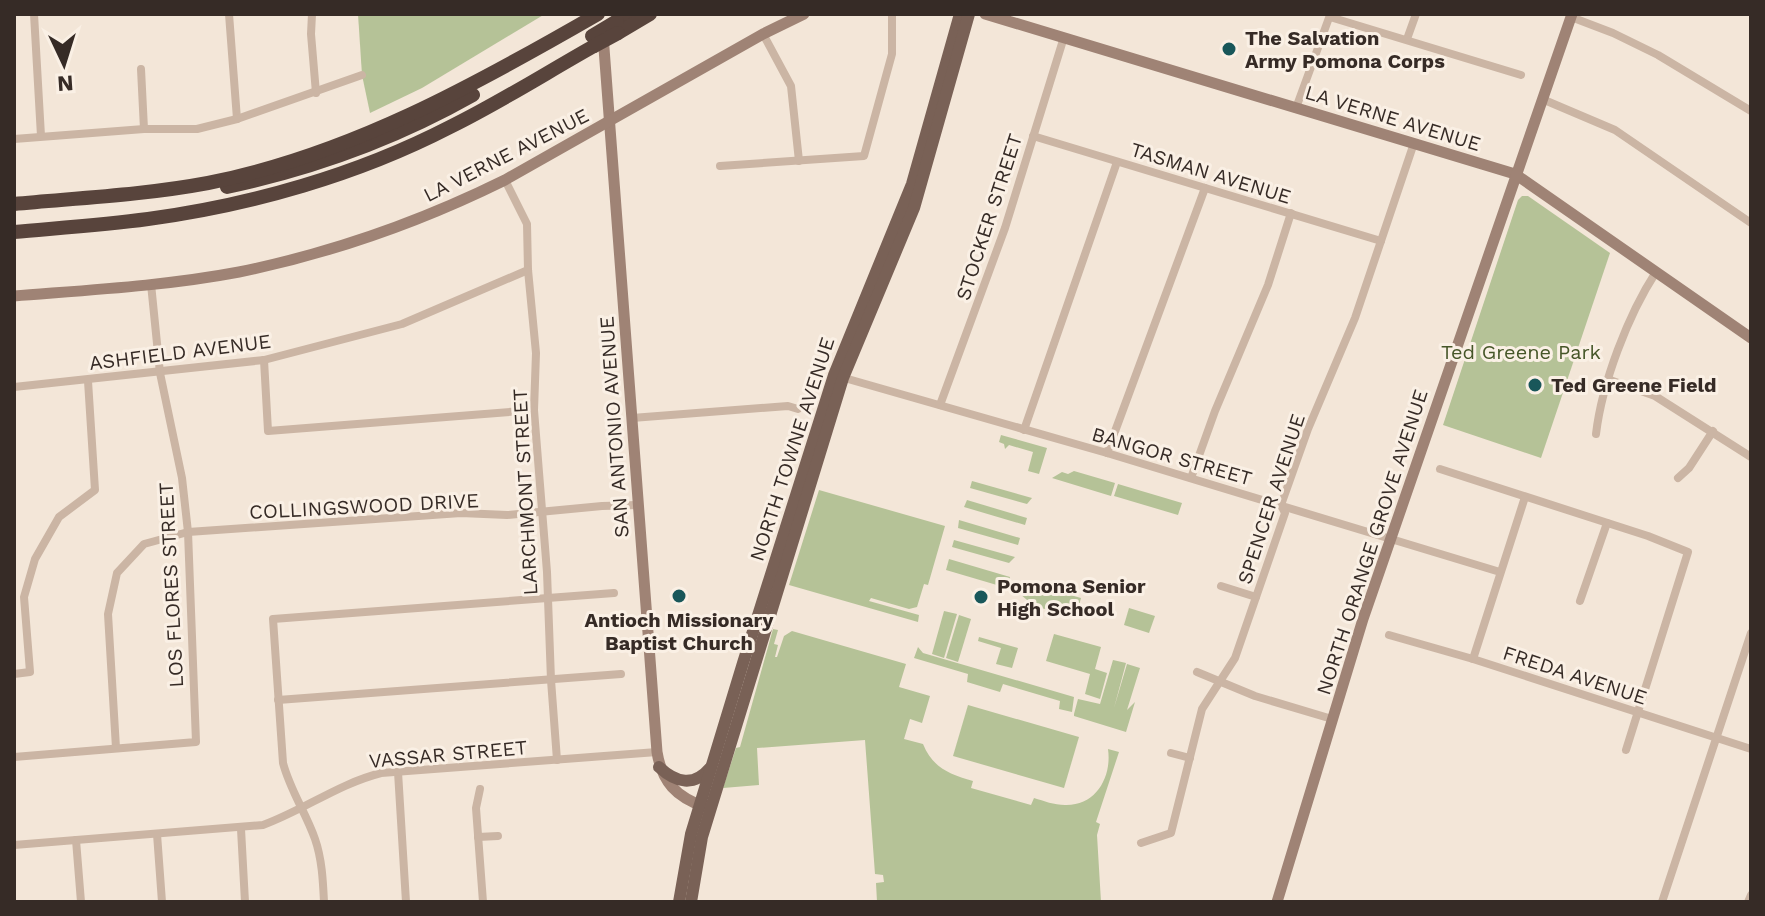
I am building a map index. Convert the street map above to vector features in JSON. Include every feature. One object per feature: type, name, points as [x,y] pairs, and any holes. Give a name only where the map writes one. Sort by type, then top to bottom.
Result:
[{"type":"highway","points":[[14,204],[136,193],[171,197],[325,160],[403,130],[453,106],[594,26],[650,14]]},
{"type":"highway","points":[[14,232],[146,219],[226,206],[312,183],[396,152],[451,127],[594,26]]},
{"type":"main road","name":"LA VERNE AVENUE","points":[[14,296],[151,284],[236,272],[328,250],[428,216],[505,180],[763,34],[804,14]]},
{"type":"main road","name":"NORTH TOWNE AVENUE","points":[[691,902],[712,765],[839,376],[909,194],[960,14]]},
{"type":"main road","name":"NORTH TOWNE AVENUE","points":[[679,902],[683,871],[839,376],[917,197],[969,14]]},
{"type":"main road","name":"LA VERNE AVENUE","points":[[985,14],[1515,174],[1751,338]]},
{"type":"main road","name":"NORTH ORANGE GROVE AVENUE","points":[[1277,902],[1332,719],[1571,15]]},
{"type":"main road","name":"SAN ANTONIO AVENUE","points":[[594,26],[609,121],[659,767]]},
{"type":"main road","points":[[659,767],[669,776],[687,782],[698,780],[712,765]]},
{"type":"main road","points":[[659,767],[671,789],[705,807]]},
{"type":"street","points":[[34,14],[41,136]]},
{"type":"street","points":[[229,14],[237,119]]},
{"type":"street","points":[[312,14],[316,93]]},
{"type":"street","points":[[720,166],[864,156],[892,54],[892,14]]},
{"type":"street","points":[[1407,39],[1416,14]]},
{"type":"street","points":[[1296,108],[1330,15],[1521,75]]},
{"type":"street","points":[[1571,15],[1658,55],[1751,111]]},
{"type":"street","points":[[763,34],[791,86],[799,161]]},
{"type":"street","name":"STOCKER STREET","points":[[940,405],[1005,228],[1064,37]]},
{"type":"street","points":[[141,69],[144,129]]},
{"type":"street","points":[[14,139],[144,129],[197,129],[237,119],[362,75]]},
{"type":"street","points":[[1542,99],[1615,130],[1751,223]]},
{"type":"street","name":"TASMAN AVENUE","points":[[1033,136],[1381,241]]},
{"type":"street","name":"SPENCER AVENUE","points":[[1141,843],[1171,833],[1202,709],[1235,658],[1285,513],[1281,505],[1308,429],[1355,318],[1414,143]]},
{"type":"street","points":[[1024,430],[1117,162]]},
{"type":"street","name":"LARCHMONT STREET","points":[[505,180],[527,224],[536,353],[534,410],[557,760]]},
{"type":"street","points":[[1107,453],[1205,188]]},
{"type":"street","points":[[1191,478],[1215,411],[1260,306],[1291,213]]},
{"type":"street","name":"ASHFIELD AVENUE","points":[[14,387],[264,360],[402,324],[528,270]]},
{"type":"street","points":[[1596,434],[1599,413],[1634,308],[1656,272]]},
{"type":"street","name":"LOS FLORES STREET","points":[[116,748],[196,742],[188,532],[182,478],[160,373],[151,284]]},
{"type":"street","points":[[264,360],[268,431],[534,410]]},
{"type":"street","name":"BANGOR STREET","points":[[839,376],[1500,572]]},
{"type":"street","points":[[1610,380],[1655,396],[1751,457]]},
{"type":"street","points":[[14,674],[30,672],[19,597],[35,559],[59,517],[95,490],[88,381]]},
{"type":"street","points":[[632,418],[788,406],[798,409]]},
{"type":"street","points":[[1678,478],[1689,468],[1713,431]]},
{"type":"street","points":[[1440,469],[1688,552],[1626,750]]},
{"type":"street","points":[[1473,659],[1525,497]]},
{"type":"street","name":"COLLINGSWOOD DRIVE","points":[[116,748],[108,614],[117,573],[144,544],[188,532],[461,513],[507,515],[638,505]]},
{"type":"street","points":[[1580,601],[1607,523]]},
{"type":"street","points":[[1221,586],[1256,597]]},
{"type":"street","points":[[324,902],[318,851],[283,763],[273,619],[614,593]]},
{"type":"street","points":[[1662,902],[1751,633]]},
{"type":"street","name":"FREDA AVENUE","points":[[1389,635],[1751,749]]},
{"type":"street","points":[[1197,672],[1255,696],[1332,719]]},
{"type":"street","points":[[278,700],[621,674]]},
{"type":"street","points":[[14,757],[116,748]]},
{"type":"street","name":"VASSAR STREET","points":[[14,845],[263,825],[340,786],[361,778],[398,772],[657,752]]},
{"type":"street","points":[[1171,753],[1190,758]]},
{"type":"street","points":[[398,772],[406,902]]},
{"type":"street","points":[[480,789],[476,808],[483,902]]},
{"type":"street","points":[[241,829],[245,902]]},
{"type":"street","points":[[157,834],[162,902]]},
{"type":"street","points":[[478,837],[498,836]]},
{"type":"street","points":[[76,840],[81,902]]},
{"type":"street","points":[[1748,902],[1751,895]]},
{"type":"green space","points":[[358,14],[545,14],[422,88],[370,113],[362,75]]},
{"type":"green space","name":"Ted Greene Park","points":[[1528,196],[1610,253],[1541,458],[1443,425],[1518,200]]},
{"type":"green space","points":[[1001,435],[1047,448],[1039,474],[1028,471],[1033,452],[1009,445],[1005,449],[1004,444],[999,442]]},
{"type":"green space","points":[[1074,471],[1115,483],[1111,496],[1052,478],[1062,472],[1068,474]]},
{"type":"green space","points":[[972,481],[1032,498],[1027,504],[970,488]]},
{"type":"green space","points":[[1118,484],[1182,503],[1178,515],[1114,496]]},
{"type":"green space","points":[[819,490],[945,526],[928,585],[924,584],[917,607],[909,609],[871,598],[869,601],[919,615],[918,622],[789,585]]},
{"type":"green space","points":[[967,500],[1027,518],[1025,525],[964,507]]},
{"type":"green space","points":[[959,520],[1020,538],[1018,545],[958,528]]},
{"type":"green space","points":[[954,540],[1015,557],[1009,563],[952,547]]},
{"type":"green space","points":[[949,559],[1010,577],[1007,588],[946,570]]},
{"type":"green space","points":[[1021,581],[1081,598],[1078,609],[1053,611],[1030,603],[1018,591]]},
{"type":"green space","points":[[1129,608],[1155,616],[1149,633],[1124,625]]},
{"type":"green space","points":[[944,611],[957,614],[944,658],[932,654]]},
{"type":"green space","points":[[959,615],[971,619],[958,662],[946,658]]},
{"type":"green space","points":[[773,629],[778,630],[774,644],[778,645],[775,657],[784,636],[792,631],[906,664],[899,687],[930,696],[922,723],[910,719],[904,739],[923,744],[943,769],[973,781],[971,788],[1031,805],[1034,798],[1057,804],[1076,804],[1085,801],[1100,788],[1107,770],[1108,749],[1119,752],[1096,822],[1100,824],[1097,835],[1101,902],[877,902],[876,883],[884,882],[883,875],[875,874],[865,740],[757,748],[759,785],[723,788],[736,748],[740,747]]},
{"type":"green space","points":[[1054,634],[1101,647],[1095,669],[1107,673],[1100,699],[1085,694],[1090,674],[1046,661]]},
{"type":"green space","points":[[979,637],[1018,648],[1012,668],[996,664],[1001,648],[978,641]]},
{"type":"green space","points":[[918,647],[923,653],[1074,697],[1072,712],[1059,709],[1060,701],[1003,684],[1000,692],[967,682],[968,674],[914,658]]},
{"type":"green space","points":[[1113,660],[1126,663],[1114,708],[1127,664],[1140,668],[1127,710],[1135,702],[1126,732],[1074,716],[1078,699],[1100,704]]},
{"type":"green space","points":[[968,705],[1079,737],[1064,788],[953,756]]},
{"type":"place","name":"The Salvation Army Pomona Corps","points":[[1229,49]]},
{"type":"place","name":"Ted Greene Field","points":[[1535,385]]},
{"type":"place","name":"Antioch Missionary Baptist Church","points":[[679,596]]},
{"type":"place","name":"Pomona Senior High School","points":[[981,597]]}]
